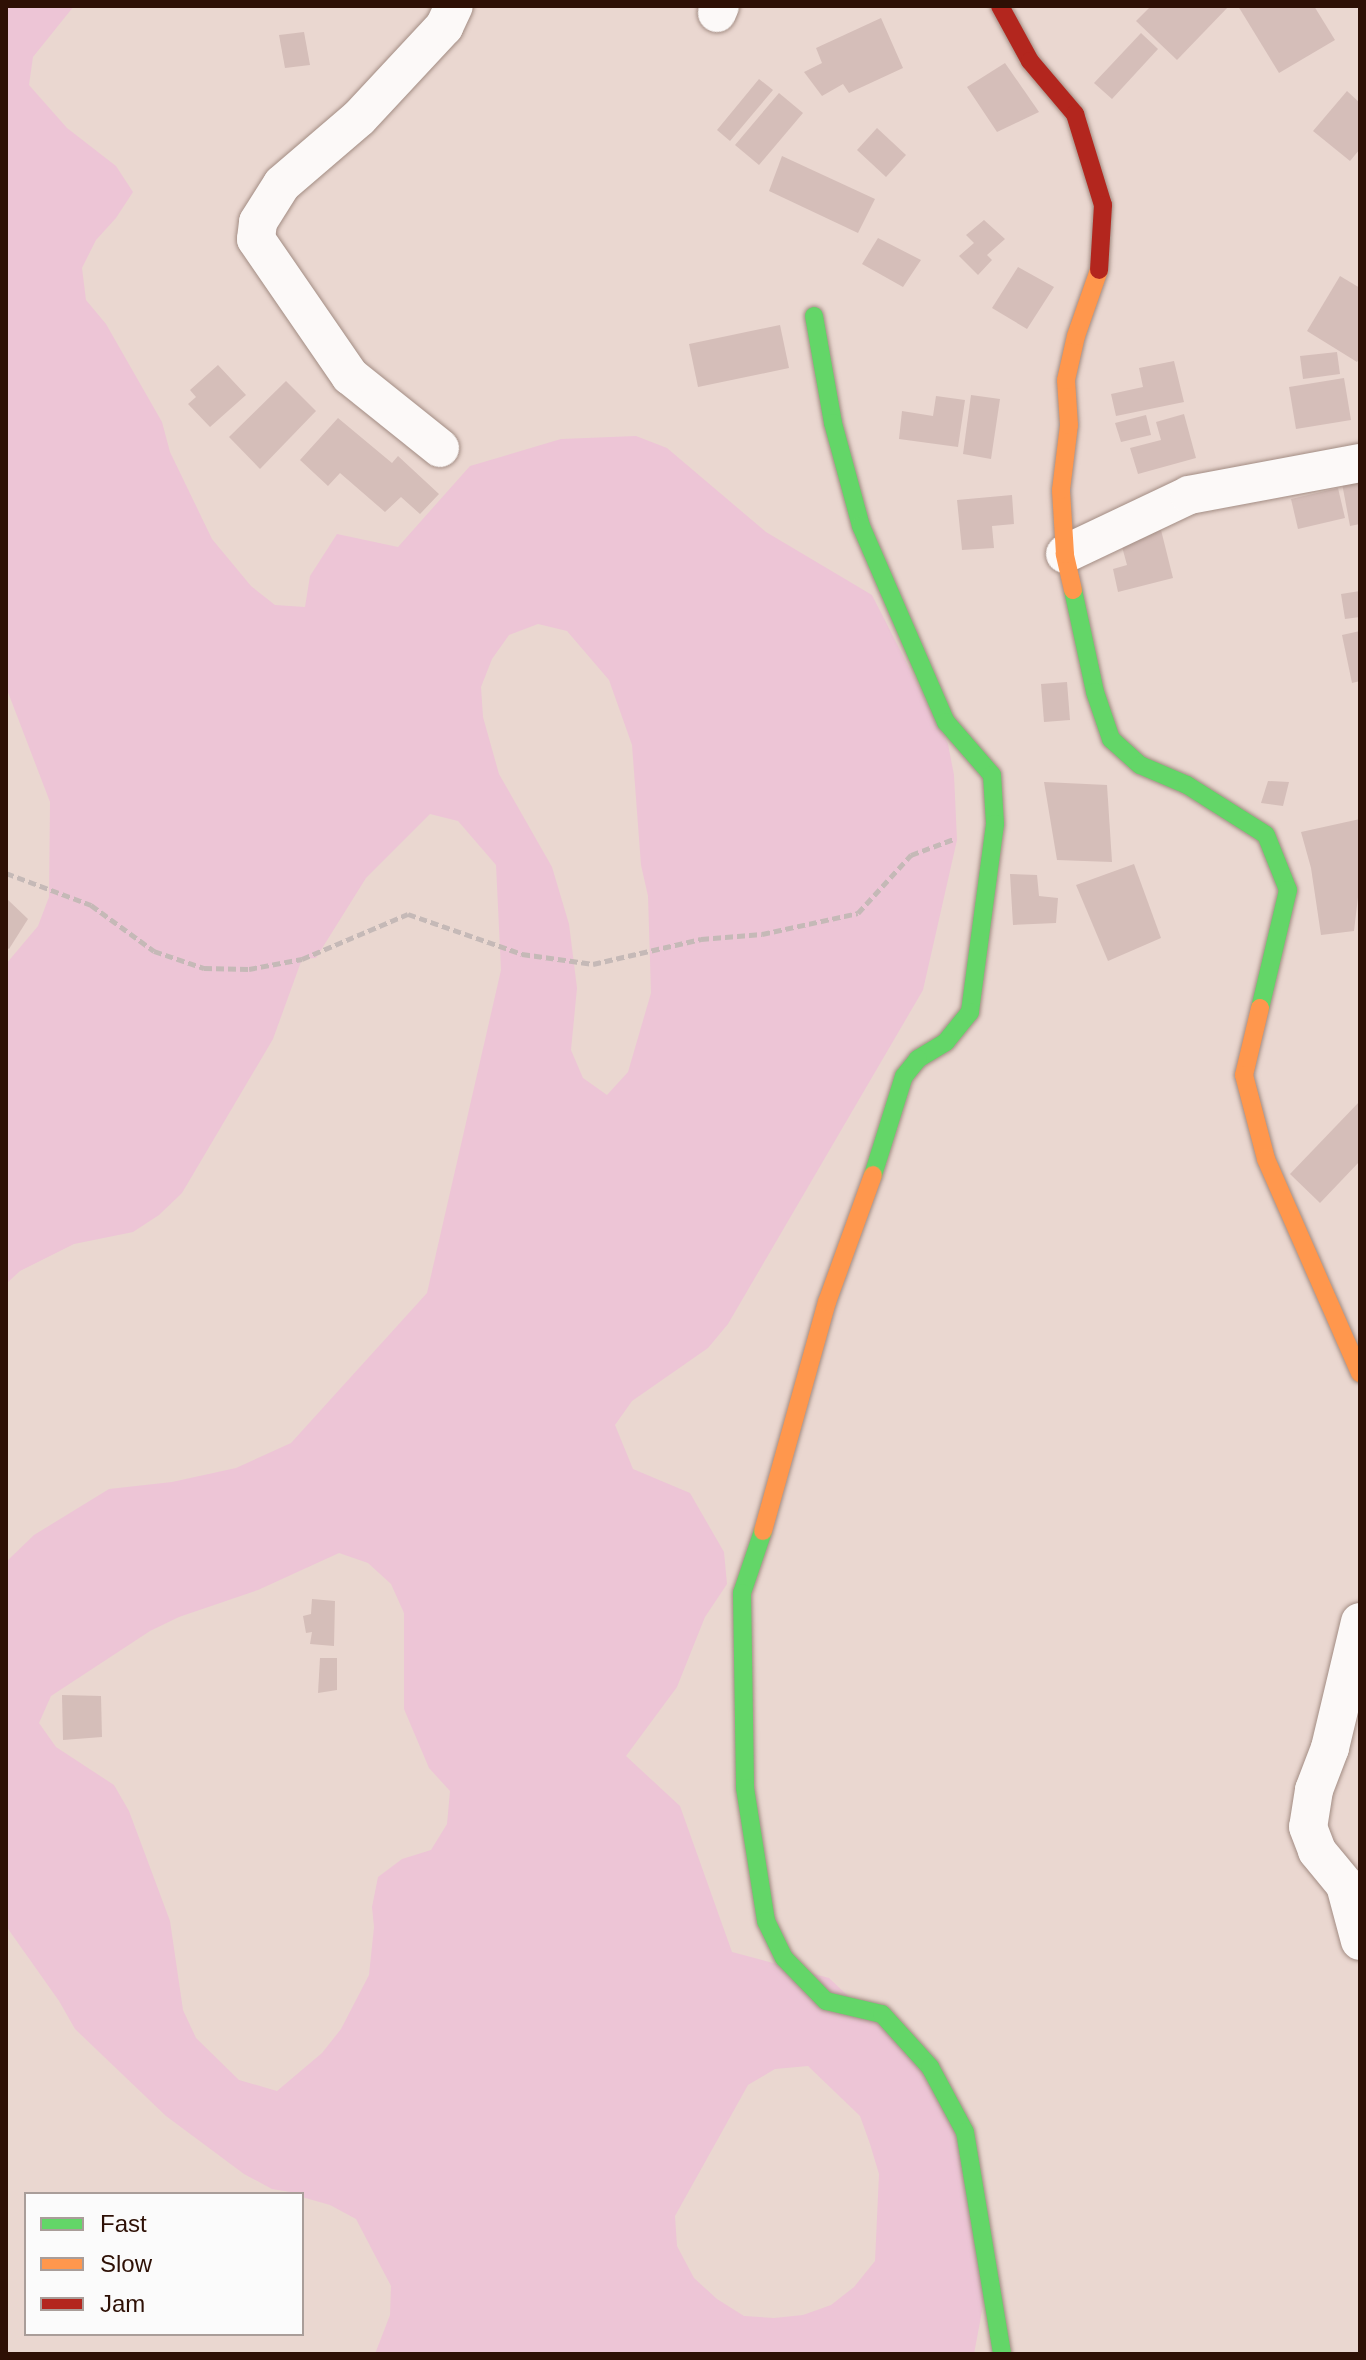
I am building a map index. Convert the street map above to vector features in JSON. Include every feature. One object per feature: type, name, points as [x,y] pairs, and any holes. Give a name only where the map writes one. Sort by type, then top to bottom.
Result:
[{"type":"street","points":[[440,448],[350,376],[256,239],[258,222],[282,184],[359,118],[444,27],[454,6]]},
{"type":"street","points":[[1000,6],[1030,61],[1075,114],[1103,205],[1098,279],[1076,336],[1066,380],[1069,425],[1061,490],[1065,554],[1095,692],[1111,739],[1140,765],[1187,785],[1266,835],[1288,890],[1244,1075],[1266,1159],[1360,1373]]},
{"type":"street","points":[[814,316],[833,423],[861,526],[946,722],[992,775],[995,824],[970,1012],[946,1042],[918,1059],[904,1076],[894,1116],[827,1302],[779,1483],[742,1593],[745,1788],[766,1921],[784,1958],[826,2001],[882,2014],[930,2067],[965,2132],[1000,2326],[1002,2354]]},
{"type":"street","points":[[1065,554],[1189,495],[1360,463]]},
{"type":"street","points":[[1360,1622],[1330,1748],[1314,1790],[1308,1827],[1317,1851],[1345,1885],[1360,1941]]},
{"type":"path","points":[[6,873],[91,905],[154,951],[204,968],[249,969],[302,959],[408,914],[522,954],[593,964],[701,939],[762,934],[858,913],[911,855],[995,824]]},
{"type":"shaded area","points":[[6,6],[74,6],[33,57],[29,85],[67,128],[116,166],[133,192],[116,218],[96,240],[82,268],[86,300],[106,324],[162,422],[170,452],[212,539],[251,586],[275,605],[305,607],[310,576],[337,534],[398,547],[470,466],[561,439],[636,436],[667,448],[766,532],[872,595],[948,744],[954,775],[957,840],[923,990],[728,1324],[708,1348],[632,1401],[615,1425],[633,1469],[690,1493],[724,1552],[727,1584],[705,1617],[677,1687],[626,1756],[680,1806],[732,1952],[829,1978],[950,2092],[985,2295],[974,2354],[375,2354],[390,2315],[391,2286],[356,2219],[330,2205],[304,2198],[304,2192],[272,2189],[244,2174],[166,2116],[75,2029],[6,1926],[6,1562],[34,1535],[109,1489],[172,1482],[236,1468],[291,1443],[427,1293],[501,970],[496,865],[458,821],[430,814],[366,878],[316,958],[302,959],[273,1039],[182,1193],[159,1215],[133,1232],[74,1244],[20,1271],[6,1284],[6,964],[38,926],[49,897],[50,802],[6,687]],"holes":[[[538,624],[567,631],[609,680],[632,745],[641,865],[648,896],[651,993],[628,1072],[607,1095],[583,1078],[571,1050],[577,988],[569,924],[552,867],[499,774],[483,717],[481,687],[492,659],[509,635]],[[339,1553],[368,1563],[391,1584],[404,1613],[404,1709],[429,1768],[450,1791],[447,1824],[431,1850],[402,1859],[378,1877],[372,1907],[374,1927],[369,1975],[341,2029],[322,2053],[277,2091],[239,2080],[196,2038],[183,2010],[170,1921],[129,1811],[114,1785],[56,1747],[39,1723],[51,1696],[150,1631],[179,1617],[258,1590]],[[808,2066],[860,2116],[870,2144],[879,2174],[875,2261],[854,2287],[831,2305],[803,2315],[774,2318],[744,2316],[717,2299],[694,2278],[677,2246],[675,2216],[748,2085],[775,2069]]]},
{"type":"building","points":[[1151,6],[1229,6],[1177,60],[1136,21]]},
{"type":"building","points":[[1238,6],[1314,6],[1335,40],[1279,73]]},
{"type":"building","points":[[881,18],[903,68],[849,93],[843,84],[822,96],[804,72],[822,63],[816,48]]},
{"type":"building","points":[[304,32],[310,65],[285,68],[279,35]]},
{"type":"building","points":[[1141,33],[1158,49],[1112,99],[1094,83]]},
{"type":"building","points":[[1005,63],[1039,112],[997,132],[967,87]]},
{"type":"building","points":[[759,79],[773,90],[730,141],[717,130]]},
{"type":"building","points":[[1347,91],[1360,103],[1360,149],[1350,161],[1313,131]]},
{"type":"building","points":[[779,93],[803,113],[759,165],[735,145]]},
{"type":"building","points":[[877,128],[906,155],[886,177],[857,150]]},
{"type":"building","points":[[782,156],[875,199],[858,233],[769,191]]},
{"type":"building","points":[[984,220],[1005,239],[987,255],[992,260],[978,275],[959,256],[974,243],[966,235]]},
{"type":"building","points":[[878,238],[921,260],[903,287],[862,264]]},
{"type":"building","points":[[1018,267],[1054,287],[1027,329],[992,308]]},
{"type":"building","points":[[1340,276],[1360,288],[1360,357],[1357,362],[1307,331]]},
{"type":"building","points":[[780,325],[789,368],[698,387],[689,344]]},
{"type":"building","points":[[1337,352],[1340,374],[1303,379],[1300,356]]},
{"type":"building","points":[[1174,361],[1184,402],[1116,416],[1111,394],[1143,387],[1139,368]]},
{"type":"building","points":[[218,365],[246,395],[210,427],[188,404],[196,397],[190,390]]},
{"type":"building","points":[[1344,378],[1351,420],[1296,429],[1289,387]]},
{"type":"building","points":[[286,381],[316,411],[260,469],[229,437]]},
{"type":"building","points":[[971,395],[1000,399],[991,459],[963,454]]},
{"type":"building","points":[[936,396],[965,400],[958,447],[899,439],[902,411],[933,416]]},
{"type":"building","points":[[1184,414],[1196,458],[1138,474],[1130,448],[1161,440],[1156,422]]},
{"type":"building","points":[[1146,415],[1151,435],[1121,442],[1115,423]]},
{"type":"building","points":[[338,418],[392,463],[398,456],[439,494],[420,514],[401,497],[385,512],[340,473],[328,486],[300,460]]},
{"type":"building","points":[[1360,474],[1360,524],[1350,526],[1341,478]]},
{"type":"building","points":[[1338,488],[1345,518],[1298,529],[1291,499]]},
{"type":"building","points":[[1012,495],[1014,524],[992,526],[994,548],[962,550],[957,500]]},
{"type":"building","points":[[1159,522],[1173,578],[1118,592],[1113,569],[1127,565],[1118,532]]},
{"type":"building","points":[[1360,591],[1360,617],[1345,619],[1341,594]]},
{"type":"building","points":[[1360,631],[1360,681],[1352,683],[1342,635]]},
{"type":"building","points":[[1067,682],[1070,720],[1044,722],[1041,684]]},
{"type":"building","points":[[1268,781],[1289,782],[1283,806],[1261,803]]},
{"type":"building","points":[[1044,782],[1107,785],[1112,862],[1057,860]]},
{"type":"building","points":[[1360,819],[1360,880],[1354,931],[1321,935],[1311,868],[1301,832]]},
{"type":"building","points":[[1134,864],[1161,938],[1108,961],[1076,885]]},
{"type":"building","points":[[1010,874],[1037,875],[1039,896],[1058,898],[1056,923],[1013,925]]},
{"type":"building","points":[[6,898],[28,919],[9,949],[6,947]]},
{"type":"building","points":[[1360,1101],[1360,1161],[1320,1203],[1290,1174]]},
{"type":"building","points":[[312,1599],[335,1601],[334,1646],[310,1644],[312,1632],[306,1633],[303,1616],[311,1614]]},
{"type":"building","points":[[320,1658],[337,1658],[337,1690],[318,1693]]},
{"type":"building","points":[[62,1695],[101,1696],[102,1737],[63,1740]]},
{"type":"traffic: fast","points":[[814,316],[833,423],[861,526],[946,722],[992,775],[995,824],[970,1012],[946,1042],[918,1059],[904,1076],[873,1175]]},
{"type":"traffic: fast","points":[[1073,590],[1095,692],[1111,739],[1140,765],[1187,785],[1266,835],[1288,890],[1260,1008]]},
{"type":"traffic: fast","points":[[763,1531],[742,1593],[745,1788],[766,1921],[784,1958],[826,2001],[882,2014],[930,2067],[965,2132],[1002,2354]]},
{"type":"traffic: slow","points":[[1073,590],[1065,554],[1061,490],[1069,425],[1066,380],[1076,336],[1099,270]]},
{"type":"traffic: slow","points":[[1260,1008],[1244,1075],[1266,1159],[1360,1373]]},
{"type":"traffic: slow","points":[[763,1531],[827,1302],[873,1175]]},
{"type":"traffic: jam","points":[[1000,6],[1030,61],[1075,114],[1103,205],[1099,270]]}]
